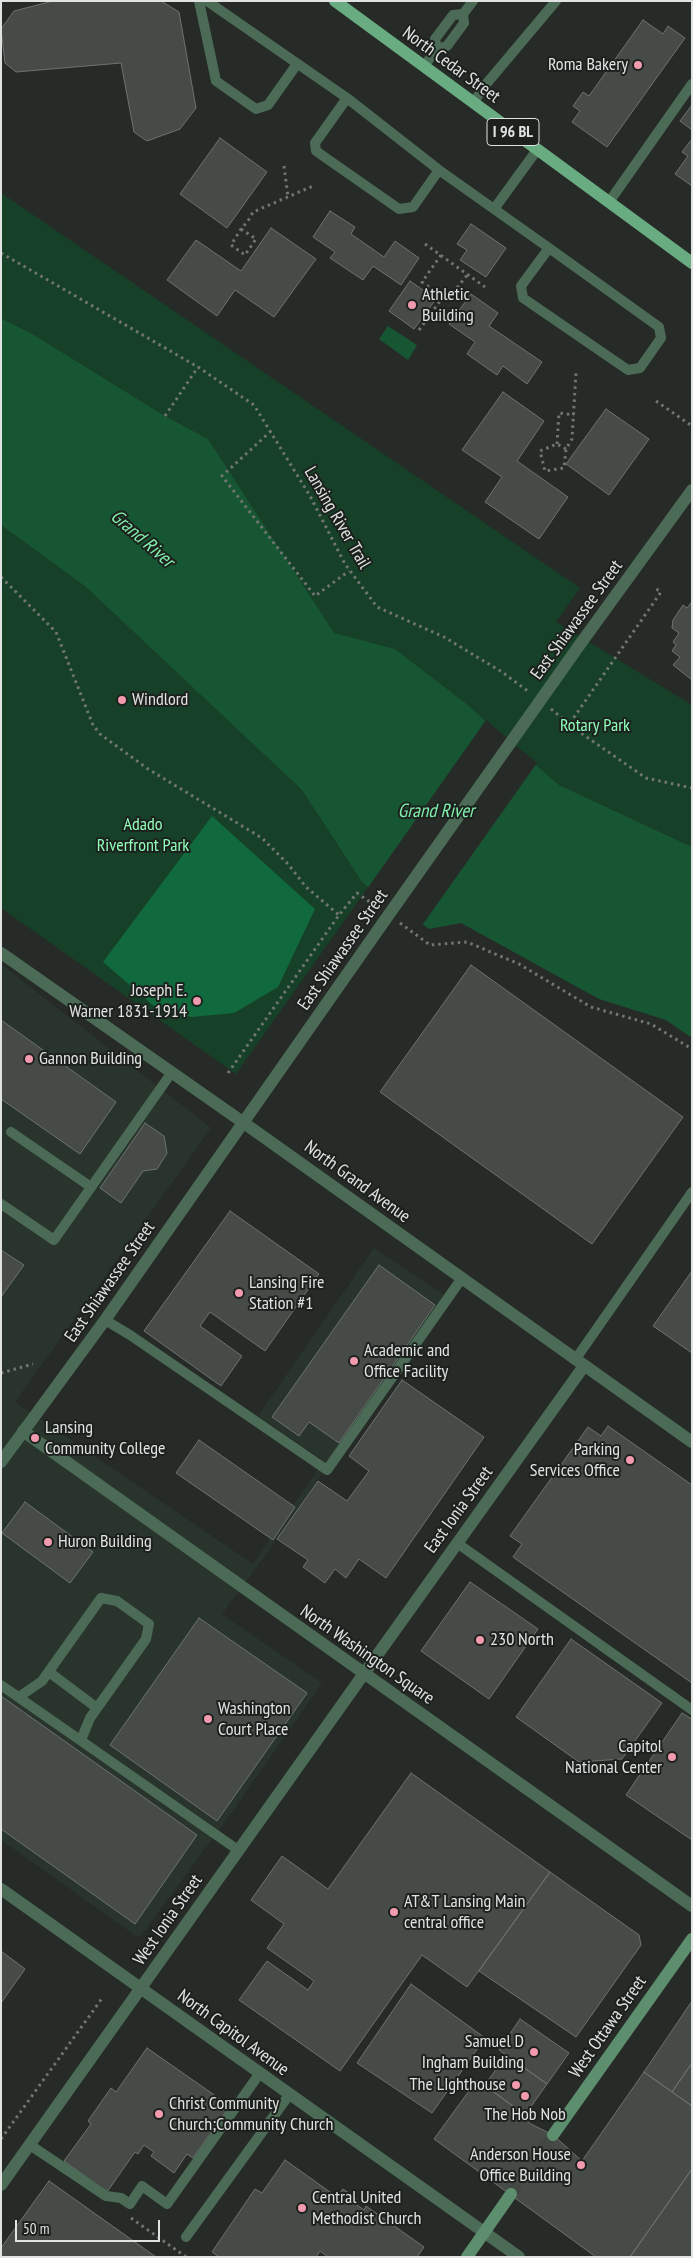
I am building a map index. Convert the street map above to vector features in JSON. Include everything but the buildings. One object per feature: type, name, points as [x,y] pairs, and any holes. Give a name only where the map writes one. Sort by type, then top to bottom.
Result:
[{"type":"main road","name":"North Cedar Street","points":[[335,1],[692,263]]},
{"type":"main road","name":"West Ottawa Street","points":[[553,2135],[692,1939]]},
{"type":"main road","points":[[467,2257],[511,2194]]},
{"type":"street","name":"East Shiawassee Street","points":[[1,1462],[47,1402],[244,1122],[383,915],[692,490]]},
{"type":"street","name":"North Grand Avenue","points":[[1,953],[244,1122],[692,1442]]},
{"type":"street","name":"East Ionia Street","points":[[363,1674],[457,1543],[580,1363]]},
{"type":"street","name":"North Washington Square","points":[[23,1431],[692,1906]]},
{"type":"street","name":"West Ionia Street","points":[[4,2177],[30,2144],[363,1674]]},
{"type":"street","name":"North Capitol Avenue","points":[[1,1889],[142,1987],[289,2095],[518,2257]]},
{"type":"lane","points":[[199,1],[216,81],[256,109],[268,105],[297,64]]},
{"type":"lane","points":[[207,1],[347,98],[439,170],[549,248],[659,327],[661,338],[640,368],[628,370],[523,298],[522,286],[549,248]]},
{"type":"lane","points":[[424,66],[437,49],[446,46],[464,23],[463,14],[472,1]]},
{"type":"lane","points":[[473,103],[487,82],[556,1]]},
{"type":"lane","points":[[609,202],[692,84]]},
{"type":"lane","points":[[347,98],[315,143],[316,152],[399,209],[413,207],[439,170]]},
{"type":"lane","points":[[494,209],[537,150]]},
{"type":"lane","points":[[1,1204],[54,1240],[172,1072]]},
{"type":"lane","points":[[11,1132],[91,1187]]},
{"type":"lane","points":[[580,1363],[692,1192]]},
{"type":"lane","points":[[105,1320],[130,1335],[327,1470],[462,1278]]},
{"type":"lane","points":[[457,1543],[692,1710]]},
{"type":"lane","points":[[19,1697],[42,1681],[101,1598],[117,1601],[149,1624],[146,1639],[90,1718],[81,1740]]},
{"type":"lane","points":[[49,1672],[97,1708]]},
{"type":"lane","points":[[1,1685],[238,1850]]},
{"type":"lane","points":[[30,2144],[106,2196],[120,2198],[130,2204],[142,2186],[167,2204],[260,2073]]},
{"type":"lane","points":[[186,2238],[289,2095]]},
{"type":"path","points":[[284,166],[288,197]]},
{"type":"path","points":[[241,229],[256,239],[245,255],[231,245],[241,229],[253,212],[313,186]]},
{"type":"path","points":[[425,244],[485,287]]},
{"type":"path","name":"Lansing River Trail","points":[[1,253],[198,367],[254,405],[310,496],[350,571],[377,607],[444,637],[502,672],[532,694]]},
{"type":"path","points":[[441,255],[422,282],[443,297],[449,298],[468,274]]},
{"type":"path","points":[[419,330],[443,297]]},
{"type":"path","points":[[165,416],[198,367]]},
{"type":"path","points":[[557,444],[540,451],[545,471],[564,468],[566,449],[572,439],[576,372]]},
{"type":"path","points":[[656,401],[692,426]]},
{"type":"path","points":[[557,444],[559,413],[574,415]]},
{"type":"path","points":[[271,431],[222,476],[315,596],[350,571]]},
{"type":"path","points":[[557,444],[566,449]]},
{"type":"path","points":[[1,577],[56,632],[93,725],[100,734],[163,779],[262,838],[288,864],[306,887],[339,915]]},
{"type":"path","points":[[570,723],[661,592],[653,587]]},
{"type":"path","points":[[547,706],[646,778],[692,788]]},
{"type":"path","points":[[228,1073],[339,915],[358,893],[383,915]]},
{"type":"path","points":[[398,922],[430,945],[467,942],[502,957],[518,964],[591,1007],[651,1024],[692,1049]]},
{"type":"path","points":[[1,1374],[32,1364]]},
{"type":"path","points":[[1,2139],[103,1997]]},
{"type":"shaded area","points":[[212,816],[315,909],[278,987],[234,1013],[191,1017],[155,1007],[103,962]]},
{"type":"shaded area","name":"Lansing Community College","points":[[1,964],[211,1128],[15,1402],[253,1564],[324,1461],[258,1416],[374,1248],[444,1295],[270,1549],[222,1614],[322,1683],[225,1822],[139,1938],[1,1840]]},
{"type":"green space","name":"Rotary Park","points":[[1,193],[580,588],[556,622],[692,705],[692,847],[559,785],[464,702],[395,649],[334,634],[208,439],[165,416],[34,335],[1,318]]},
{"type":"green space","name":"Adado Riverfront Park","points":[[1,525],[86,587],[302,790],[362,882],[368,887],[236,1074],[1,908]]},
{"type":"water","name":"Grand River","points":[[1,318],[34,335],[165,416],[208,439],[334,633],[395,649],[464,702],[559,785],[692,847],[692,1038],[666,1020],[599,999],[461,923],[429,929],[368,887],[362,882],[302,790],[86,587],[1,525]]},
{"type":"water","points":[[388,326],[417,345],[408,360],[379,339]]},
{"type":"pier","points":[[486,720],[537,763],[421,927],[367,889]]},
{"type":"tunnel","points":[[511,2194],[553,2135]]},
{"type":"place","name":"Roma Bakery","points":[[638,65]]},
{"type":"place","name":"Athletic Building","points":[[412,305]]},
{"type":"place","name":"Windlord","points":[[122,700]]},
{"type":"place","name":"Joseph E. Warner 1831-1914","points":[[197,1001]]},
{"type":"place","name":"Gannon Building","points":[[29,1059]]},
{"type":"place","name":"Lansing Fire Station #1","points":[[239,1293]]},
{"type":"place","name":"Academic and Office Facility","points":[[354,1361]]},
{"type":"place","name":"Lansing Community College","points":[[35,1438]]},
{"type":"place","name":"Parking Services Office","points":[[630,1460]]},
{"type":"place","name":"Huron Building","points":[[48,1542]]},
{"type":"place","name":"230 North","points":[[480,1640]]},
{"type":"place","name":"Washington Court Place","points":[[208,1719]]},
{"type":"place","name":"Capitol National Center","points":[[672,1757]]},
{"type":"place","name":"AT&T Lansing Main central office","points":[[394,1912]]},
{"type":"place","name":"Samuel D Ingham Building","points":[[534,2052]]},
{"type":"place","name":"The LIghthouse","points":[[516,2085]]},
{"type":"place","name":"The Hob Nob","points":[[525,2096]]},
{"type":"place","name":"Christ Community Church;Community Church","points":[[159,2114]]},
{"type":"place","name":"Anderson House Office Building","points":[[581,2165]]},
{"type":"place","name":"Central United Methodist Church","points":[[302,2208]]}]
